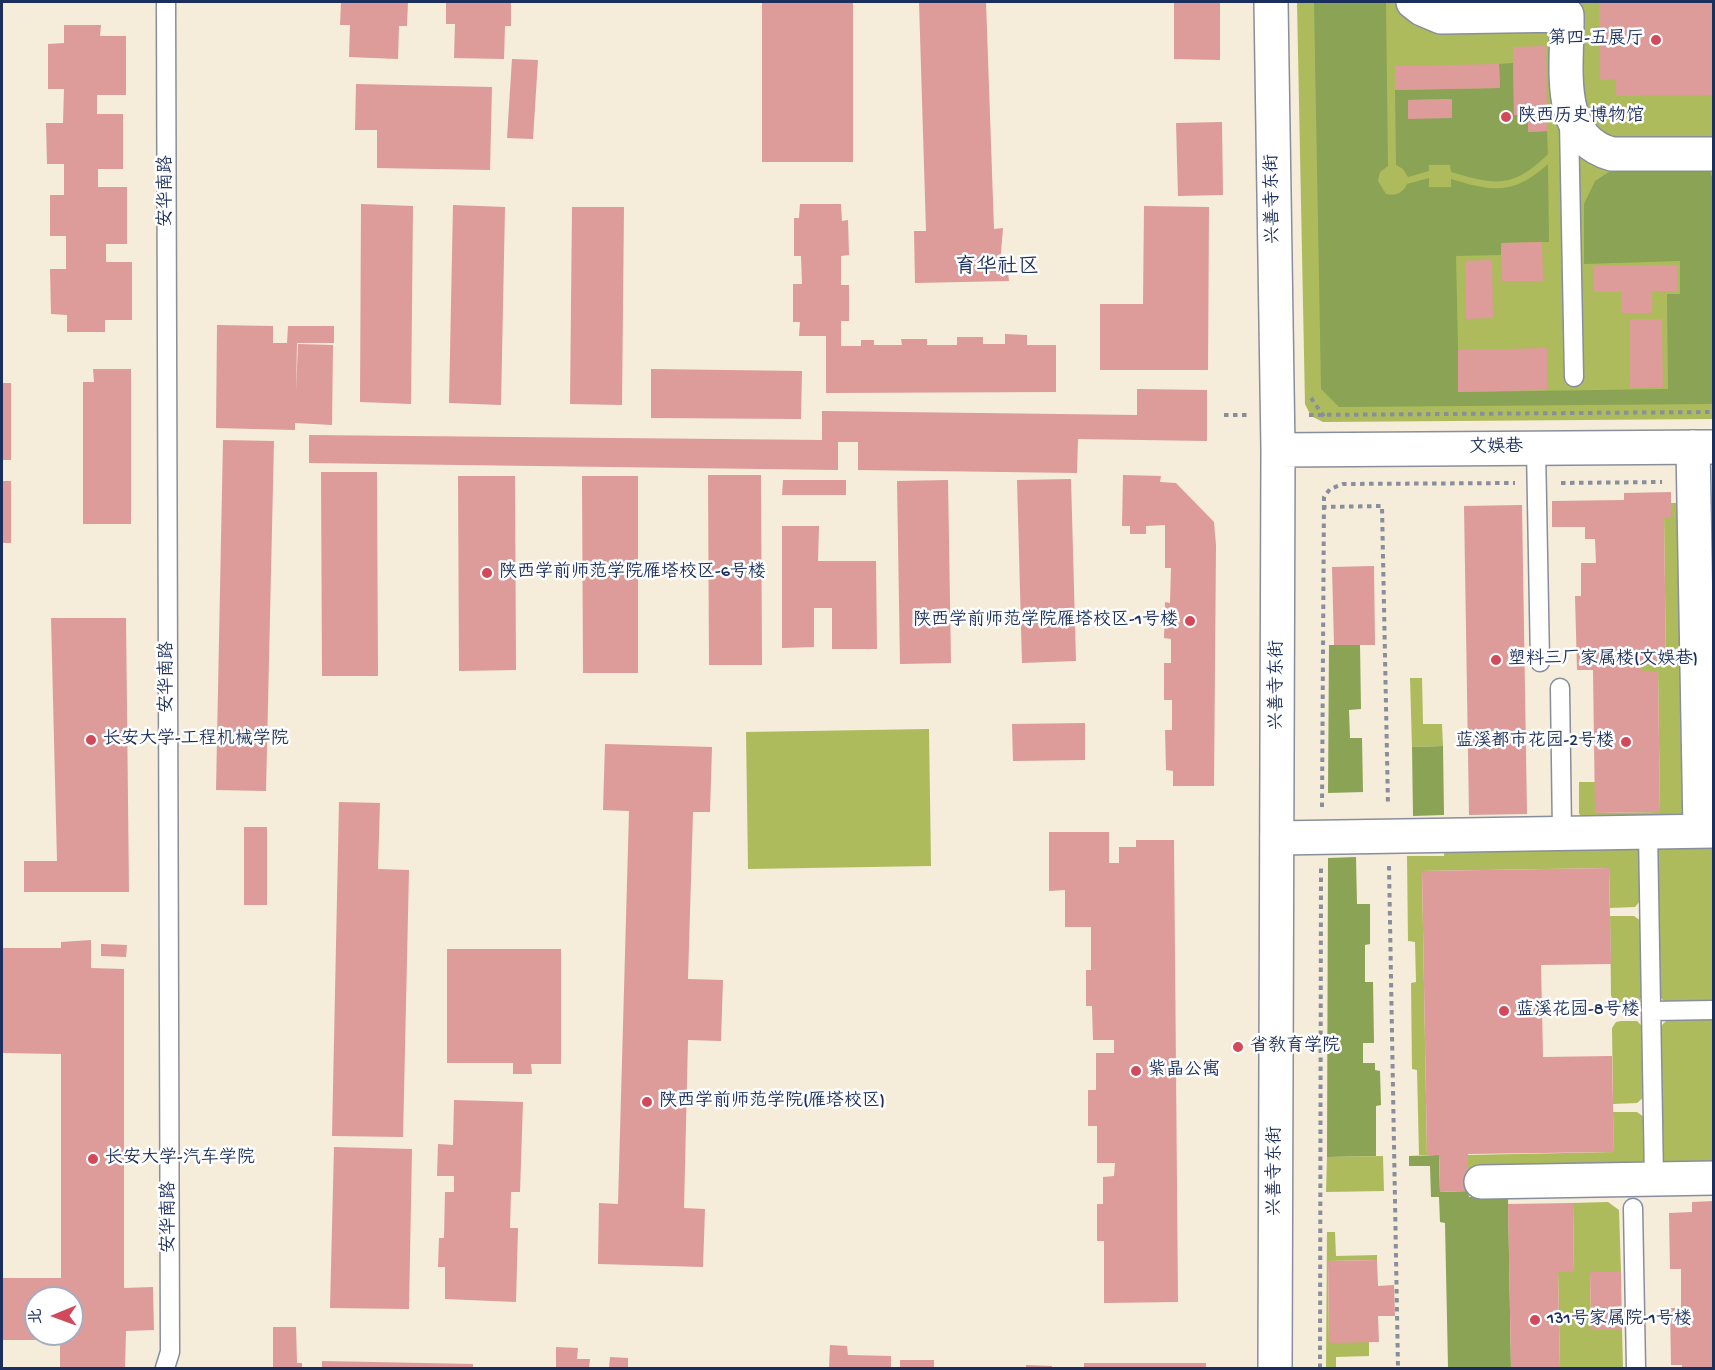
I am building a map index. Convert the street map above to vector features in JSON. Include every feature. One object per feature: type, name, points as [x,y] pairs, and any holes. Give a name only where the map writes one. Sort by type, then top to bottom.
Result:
[{"type":"street","name":"兴善寺东街","points":[[1271,2],[1278,415],[1275,1368]]},
{"type":"street","points":[[1413,2],[1422,9],[1442,17],[1567,8],[1569,103],[1578,132],[1602,152],[1623,155],[1713,154]]},
{"type":"street","points":[[1277,838],[1707,831],[1694,481],[1703,447]]},
{"type":"street","name":"文娱巷","points":[[1278,450],[1703,447]]},
{"type":"street","points":[[1481,1182],[1713,1178]]},
{"type":"lane","name":"安华南路","points":[[166,2],[168,1360]]},
{"type":"lane","points":[[1569,103],[1574,377]]},
{"type":"lane","points":[[1536,448],[1540,662]]},
{"type":"lane","points":[[1560,688],[1562,833]]},
{"type":"lane","points":[[1648,832],[1654,1179]]},
{"type":"lane","points":[[1651,1011],[1713,1010]]},
{"type":"lane","points":[[1633,1208],[1636,1368]]},
{"type":"path","points":[[1224,415],[1713,412]]},
{"type":"path","points":[[1320,1368],[1322,507],[1329,491],[1343,484],[1694,481]]},
{"type":"path","points":[[1322,507],[1382,506],[1398,1368]]},
{"type":"green space","name":"陕西历史博物馆","points":[[1297,2],[1713,2],[1713,419],[1323,422],[1311,416],[1305,404]]},
{"type":"green space","points":[[1314,2],[1386,2],[1388,166],[1380,172],[1378,181],[1386,194],[1399,193],[1407,184],[1429,178],[1429,187],[1451,187],[1451,179],[1491,188],[1513,186],[1536,174],[1548,164],[1549,242],[1502,243],[1501,255],[1456,256],[1459,392],[1668,389],[1667,294],[1680,294],[1680,261],[1584,264],[1584,204],[1595,181],[1612,170],[1709,167],[1714,184],[1713,404],[1339,407],[1321,389]]},
{"type":"green space","points":[[1513,63],[1514,115],[1528,115],[1529,132],[1547,131],[1548,154],[1514,179],[1503,181],[1480,180],[1451,172],[1450,165],[1429,165],[1429,171],[1408,177],[1403,169],[1396,165],[1395,90],[1500,88],[1499,64]],"holes":[[[1451,99],[1408,118],[1408,100]]]},
{"type":"green space","points":[[1671,503],[1681,503],[1685,815],[1582,819],[1579,813],[1579,782],[1595,782],[1595,813],[1660,812],[1658,671],[1641,671],[1641,663],[1666,662],[1664,517],[1671,517]]},
{"type":"green space","points":[[1329,645],[1360,645],[1361,709],[1349,710],[1350,738],[1362,738],[1363,792],[1328,793]]},
{"type":"green space","points":[[1410,678],[1422,678],[1423,724],[1442,724],[1443,746],[1412,747]]},
{"type":"green space","points":[[929,729],[931,866],[748,869],[746,732]]},
{"type":"green space","points":[[1443,746],[1444,815],[1413,816],[1412,747]]},
{"type":"green space","points":[[1713,840],[1713,1002],[1665,1002],[1659,996],[1657,846]]},
{"type":"green space","points":[[1445,844],[1639,846],[1640,901],[1635,907],[1610,908],[1609,868],[1422,871],[1427,1155],[1419,1155],[1417,1070],[1412,1069],[1411,983],[1416,982],[1415,942],[1408,941],[1407,856],[1444,856]]},
{"type":"green space","points":[[1356,857],[1357,904],[1370,904],[1370,944],[1365,945],[1365,982],[1373,982],[1374,1043],[1363,1043],[1363,1063],[1375,1063],[1375,1070],[1380,1071],[1381,1105],[1376,1106],[1376,1156],[1327,1157],[1328,858]]},
{"type":"green space","points":[[1610,916],[1634,916],[1641,921],[1642,997],[1637,1003],[1617,1003],[1611,996]]},
{"type":"green space","points":[[1713,1019],[1713,1170],[1662,1163],[1660,1027],[1667,1020]]},
{"type":"green space","points":[[1637,1021],[1642,1026],[1644,1097],[1637,1103],[1613,1104],[1612,1028],[1616,1022]]},
{"type":"green space","points":[[1613,1112],[1637,1112],[1644,1117],[1645,1165],[1468,1174],[1468,1155],[1614,1152]]},
{"type":"green space","points":[[1439,1155],[1440,1192],[1468,1191],[1469,1197],[1508,1196],[1511,1368],[1437,1368],[1448,1367],[1445,1223],[1440,1222],[1439,1197],[1431,1197],[1430,1166],[1409,1166],[1409,1156]]},
{"type":"green space","points":[[1383,1156],[1384,1191],[1326,1192],[1327,1157]]},
{"type":"green space","points":[[1608,1202],[1619,1210],[1621,1272],[1590,1272],[1591,1330],[1622,1330],[1623,1368],[1560,1368],[1558,1272],[1574,1271],[1573,1203]]},
{"type":"green space","points":[[1327,1232],[1335,1232],[1336,1256],[1377,1255],[1377,1260],[1328,1261],[1329,1342],[1369,1342],[1369,1356],[1336,1357],[1336,1368],[1326,1368]]},
{"type":"building","points":[[341,2],[408,2],[407,26],[399,26],[398,59],[349,57],[350,25],[340,25]]},
{"type":"building","points":[[446,2],[511,2],[511,26],[505,26],[504,59],[454,58],[455,24],[446,24]]},
{"type":"building","points":[[762,2],[853,2],[853,162],[762,162]]},
{"type":"building","points":[[919,2],[986,2],[994,229],[1003,228],[1000,264],[1008,273],[1009,281],[915,283],[914,231],[926,231]]},
{"type":"building","points":[[1174,2],[1220,2],[1220,60],[1174,59]]},
{"type":"building","name":"第四-五展厅","points":[[1599,2],[1714,2],[1714,95],[1616,96],[1616,79],[1600,80]]},
{"type":"building","points":[[64,25],[101,25],[100,36],[126,36],[126,95],[97,95],[97,114],[123,114],[123,169],[98,169],[98,187],[127,187],[127,244],[106,244],[106,262],[132,262],[132,320],[105,320],[105,332],[67,332],[67,315],[51,314],[50,269],[66,269],[66,236],[50,236],[50,195],[64,195],[64,164],[47,164],[46,123],[63,123],[64,89],[48,89],[48,44],[64,43]]},
{"type":"building","points":[[1546,46],[1547,131],[1528,132],[1528,115],[1514,115],[1513,47]]},
{"type":"building","points":[[512,59],[538,60],[533,139],[507,138]]},
{"type":"building","points":[[1499,64],[1500,88],[1395,90],[1395,66]]},
{"type":"building","points":[[356,84],[492,87],[490,170],[377,168],[377,130],[355,130]]},
{"type":"building","points":[[1452,99],[1452,118],[1408,119],[1408,100]]},
{"type":"building","points":[[1222,122],[1223,195],[1178,196],[1176,123]]},
{"type":"building","points":[[361,204],[413,206],[411,404],[360,402]]},
{"type":"building","points":[[800,204],[841,204],[842,221],[848,220],[849,255],[841,256],[841,285],[849,285],[849,321],[841,321],[841,346],[861,346],[861,340],[874,340],[874,345],[902,345],[901,339],[927,339],[927,345],[957,345],[957,337],[983,337],[983,344],[1005,344],[1005,334],[1027,335],[1027,345],[1056,345],[1056,392],[826,393],[826,336],[799,336],[800,322],[793,322],[793,284],[802,284],[801,256],[794,256],[794,218],[799,218]]},
{"type":"building","points":[[453,205],[505,207],[501,405],[449,403]]},
{"type":"building","points":[[1144,206],[1209,207],[1208,370],[1100,370],[1100,304],[1143,304]]},
{"type":"building","points":[[572,207],[624,207],[622,405],[570,404]]},
{"type":"building","points":[[1542,242],[1543,281],[1502,281],[1501,243]]},
{"type":"building","points":[[1492,260],[1493,318],[1466,319],[1465,261]]},
{"type":"building","points":[[1677,265],[1677,291],[1652,291],[1652,313],[1621,313],[1621,292],[1594,292],[1594,266]]},
{"type":"building","points":[[1629,319],[1662,319],[1663,387],[1630,388]]},
{"type":"building","points":[[217,325],[273,326],[273,343],[287,343],[288,326],[334,326],[334,343],[297,343],[296,393],[298,344],[333,345],[332,425],[295,423],[295,430],[216,428]]},
{"type":"building","points":[[1547,348],[1547,390],[1458,392],[1458,350]]},
{"type":"building","points":[[93,369],[131,369],[131,524],[83,524],[83,382],[94,382]]},
{"type":"building","points":[[651,369],[802,371],[801,419],[651,418]]},
{"type":"building","points":[[2,383],[11,383],[11,460],[2,460]]},
{"type":"building","points":[[1137,389],[1207,390],[1207,441],[1078,439],[1077,473],[858,470],[858,442],[838,442],[838,470],[309,463],[309,435],[822,440],[822,411],[1137,415]]},
{"type":"building","points":[[223,440],[274,441],[266,791],[216,790]]},
{"type":"building","points":[[321,472],[377,472],[378,676],[322,676]]},
{"type":"building","points":[[708,475],[761,475],[762,665],[709,665]]},
{"type":"building","name":"陕西学前师范学院雁塔校区-1号楼","points":[[1123,475],[1161,476],[1160,482],[1176,483],[1214,522],[1216,545],[1214,786],[1173,786],[1173,771],[1166,770],[1165,730],[1172,730],[1172,700],[1164,700],[1164,663],[1171,663],[1171,639],[1164,638],[1165,602],[1170,603],[1171,568],[1165,568],[1165,525],[1146,526],[1146,534],[1130,534],[1130,526],[1122,526]]},
{"type":"building","name":"陕西学前师范学院雁塔校区-6号楼","points":[[458,476],[515,476],[516,670],[459,671]]},
{"type":"building","points":[[582,476],[638,476],[638,673],[583,673]]},
{"type":"building","points":[[1071,479],[1076,661],[1022,663],[1017,480]]},
{"type":"building","points":[[783,480],[846,480],[846,495],[782,495]]},
{"type":"building","points":[[948,480],[951,663],[900,664],[897,481]]},
{"type":"building","points":[[2,481],[11,481],[11,543],[2,543]]},
{"type":"building","points":[[1671,492],[1671,517],[1664,517],[1666,662],[1641,663],[1641,671],[1658,671],[1660,812],[1595,813],[1593,670],[1577,670],[1575,596],[1581,596],[1581,563],[1596,563],[1595,539],[1585,539],[1585,527],[1552,527],[1552,501],[1624,500],[1624,493]]},
{"type":"building","name":"塑料三厂家属楼(文娱巷)","points":[[1522,505],[1527,814],[1469,815],[1464,506]]},
{"type":"building","points":[[782,526],[819,526],[818,561],[876,561],[877,649],[832,649],[832,608],[814,608],[814,647],[782,648]]},
{"type":"building","points":[[1374,566],[1375,645],[1334,645],[1332,567]]},
{"type":"building","name":"长安大学-工程机械学院","points":[[51,618],[126,618],[129,892],[24,892],[24,861],[57,861]]},
{"type":"building","points":[[1085,723],[1085,760],[1013,761],[1012,724]]},
{"type":"building","points":[[605,744],[712,747],[710,812],[693,812],[688,979],[723,980],[721,1041],[688,1040],[684,1208],[705,1209],[703,1267],[598,1264],[599,1203],[618,1204],[629,811],[603,810]]},
{"type":"building","points":[[339,802],[380,803],[378,869],[409,870],[403,1137],[332,1136]]},
{"type":"building","points":[[244,827],[267,827],[267,905],[244,905]]},
{"type":"building","name":"紫晶公寓","points":[[1049,832],[1109,832],[1109,863],[1119,863],[1119,847],[1136,847],[1136,840],[1174,840],[1178,1302],[1104,1303],[1104,1241],[1097,1241],[1097,1204],[1103,1204],[1103,1177],[1114,1176],[1115,1163],[1097,1163],[1097,1126],[1088,1126],[1088,1090],[1096,1090],[1096,1053],[1114,1053],[1114,1040],[1093,1040],[1092,1006],[1086,1006],[1086,970],[1091,970],[1091,927],[1065,927],[1065,890],[1049,891]]},
{"type":"building","name":"蓝溪花园-8号楼","points":[[1609,868],[1611,964],[1541,965],[1543,1057],[1612,1056],[1614,1152],[1468,1154],[1468,1191],[1440,1192],[1439,1155],[1427,1155],[1422,871]]},
{"type":"building","name":"长安大学-汽车学院","points":[[91,940],[91,968],[124,969],[124,1288],[153,1287],[154,1330],[126,1331],[125,1368],[60,1368],[60,1346],[84,1346],[84,1286],[24,1286],[24,1340],[2,1340],[2,1278],[61,1278],[61,1054],[2,1053],[2,948],[61,948],[61,942]]},
{"type":"building","points":[[101,944],[127,945],[126,957],[101,956]]},
{"type":"building","points":[[447,949],[561,949],[561,1064],[531,1064],[532,1074],[513,1074],[513,1063],[447,1063]]},
{"type":"building","points":[[454,1100],[523,1102],[520,1192],[511,1192],[510,1228],[518,1228],[516,1302],[445,1299],[445,1267],[438,1267],[439,1238],[444,1238],[445,1192],[454,1192],[454,1176],[437,1176],[438,1144],[453,1145]]},
{"type":"building","points":[[334,1147],[412,1149],[409,1309],[330,1308]]},
{"type":"building","points":[[1714,1201],[1714,1368],[1682,1368],[1682,1365],[1671,1365],[1670,1308],[1681,1308],[1681,1269],[1670,1269],[1669,1213],[1692,1212],[1692,1202]]},
{"type":"building","name":"131号家属院-1号楼","points":[[1573,1203],[1574,1272],[1558,1272],[1560,1368],[1511,1368],[1508,1204]]},
{"type":"building","points":[[1377,1260],[1378,1286],[1394,1285],[1395,1316],[1378,1316],[1379,1342],[1329,1343],[1328,1261]]},
{"type":"building","points":[[1590,1272],[1621,1272],[1622,1330],[1591,1330]]},
{"type":"building","points":[[273,1327],[296,1327],[297,1363],[302,1363],[302,1368],[273,1368]]},
{"type":"building","points":[[830,1345],[847,1346],[848,1355],[891,1356],[891,1368],[829,1368]]},
{"type":"building","points":[[556,1347],[578,1348],[577,1359],[590,1359],[589,1368],[556,1368]]},
{"type":"building","points":[[610,1357],[628,1358],[628,1368],[609,1368]]},
{"type":"building","points":[[900,1360],[934,1360],[934,1368],[900,1368]]},
{"type":"building","points":[[322,1361],[473,1364],[473,1368],[322,1368]]},
{"type":"building","points":[[1084,1363],[1206,1363],[1206,1368],[1084,1368]]},
{"type":"building","points":[[1026,1365],[1052,1366],[1052,1368],[1026,1368]]},
{"type":"place","name":"第四-五展厅","points":[[1656,40]]},
{"type":"place","name":"陕西历史博物馆","points":[[1506,117]]},
{"type":"place","name":"陕西学前师范学院雁塔校区-6号楼","points":[[487,573]]},
{"type":"place","name":"陕西学前师范学院雁塔校区-1号楼","points":[[1190,621]]},
{"type":"place","name":"塑料三厂家属楼(文娱巷)","points":[[1496,660]]},
{"type":"place","name":"长安大学-工程机械学院","points":[[91,740]]},
{"type":"place","name":"蓝溪都市花园-2号楼","points":[[1626,742]]},
{"type":"place","name":"蓝溪花园-8号楼","points":[[1504,1011]]},
{"type":"place","name":"省教育学院","points":[[1238,1047]]},
{"type":"place","name":"紫晶公寓","points":[[1136,1071]]},
{"type":"place","name":"陕西学前师范学院(雁塔校区)","points":[[647,1102]]},
{"type":"place","name":"长安大学-汽车学院","points":[[93,1159]]},
{"type":"place","name":"131号家属院-1号楼","points":[[1535,1320]]},
{"type":"district","name":"育华社区","points":[[997,269]]}]
